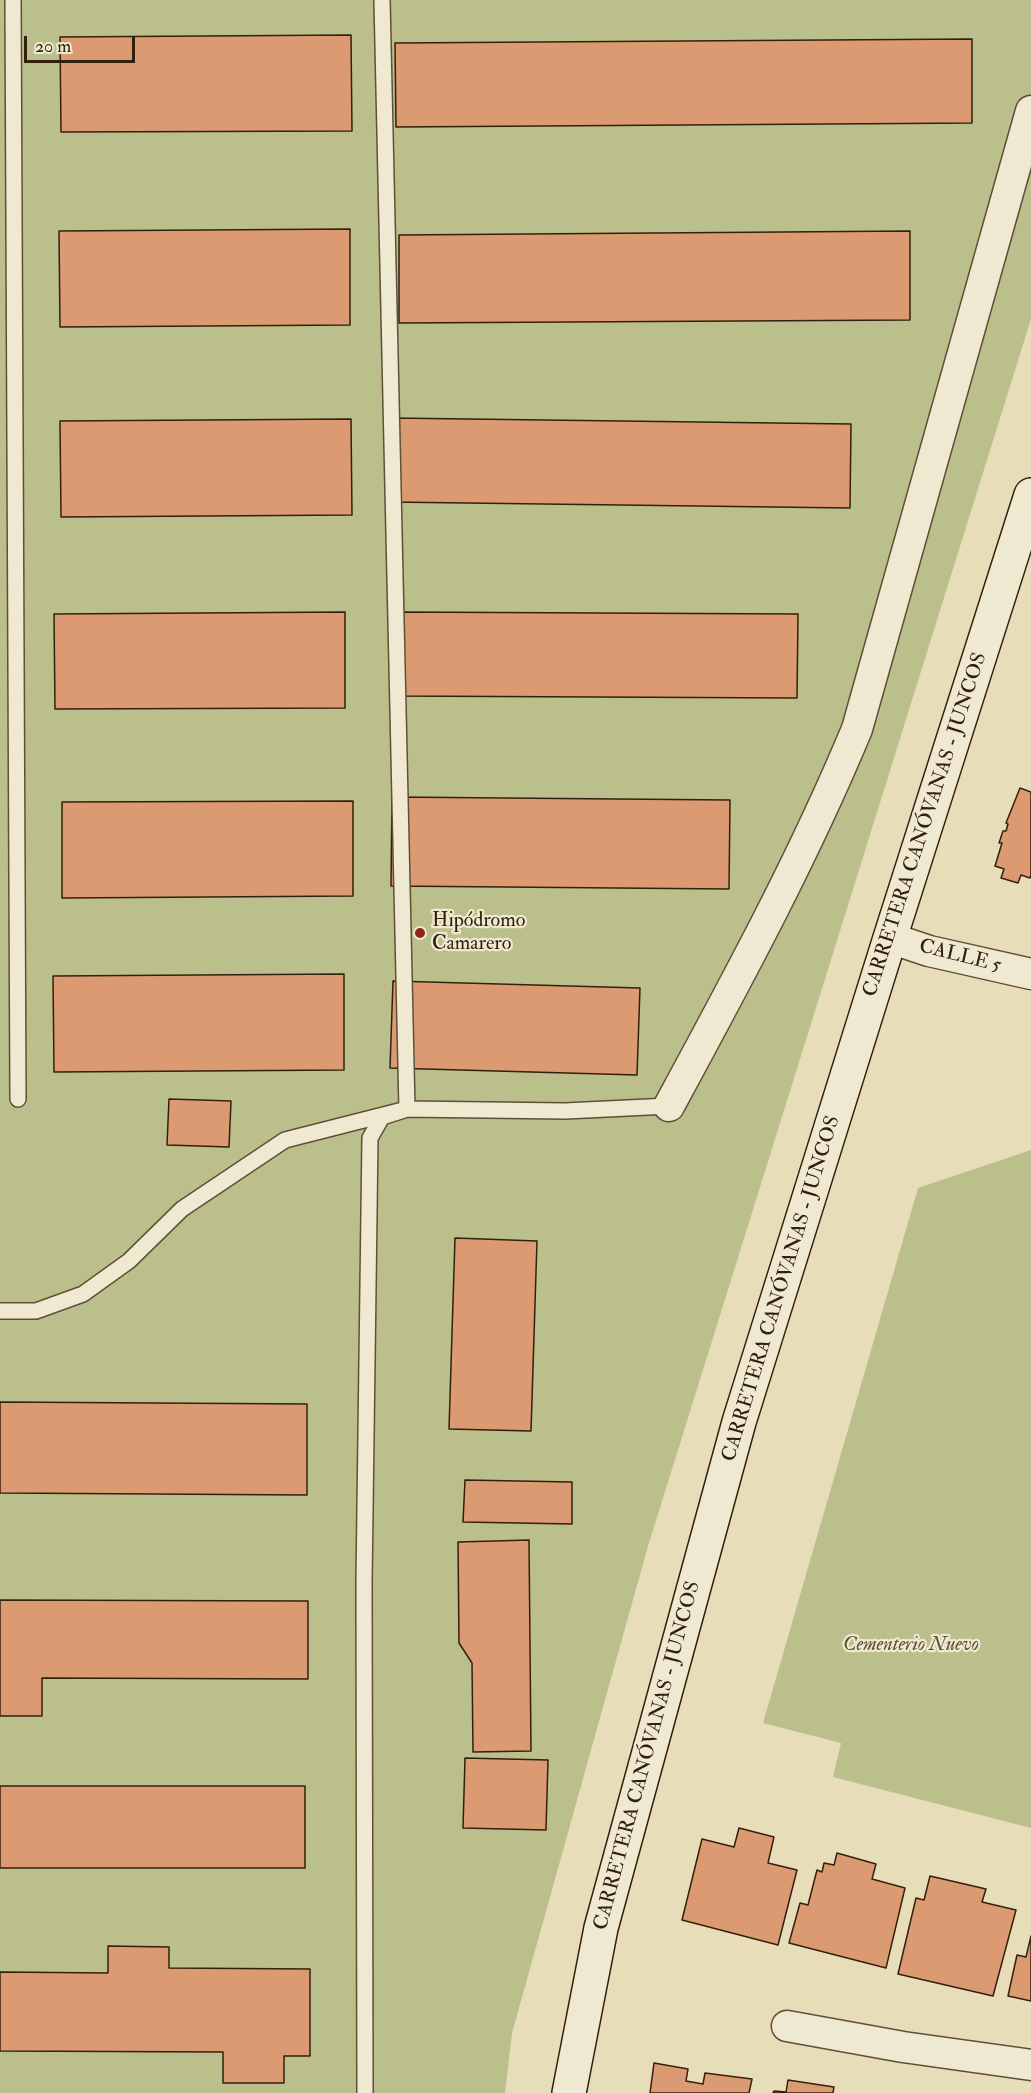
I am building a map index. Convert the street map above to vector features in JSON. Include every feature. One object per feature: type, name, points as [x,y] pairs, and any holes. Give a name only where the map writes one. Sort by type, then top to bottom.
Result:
[{"type":"main road","name":"CARRETERA CANÓVANAS - JUNCOS","points":[[569,2093],[601,1928],[739,1422],[1031,495]]},
{"type":"street","points":[[669,1106],[771,917],[836,780],[857,729],[1031,111]]},
{"type":"street","name":"CALLE 5","points":[[890,938],[929,951],[1031,974]]},
{"type":"street","points":[[787,2026],[903,2047],[1031,2066]]},
{"type":"lane","points":[[13,0],[18,1099]]},
{"type":"lane","points":[[382,0],[407,1109]]},
{"type":"lane","points":[[0,1311],[36,1311],[83,1294],[129,1261],[182,1209],[285,1140],[407,1109],[565,1111],[669,1106]]},
{"type":"lane","points":[[366,2093],[364,1582],[370,1138],[382,1117],[407,1109]]},
{"type":"green space","name":"Hipódromo Camarero","points":[[0,0],[1031,0],[1031,319],[648,1546],[512,2033],[505,2093],[0,2093]]},
{"type":"green space","name":"Cementerio Nuevo","points":[[1031,1150],[1031,1828],[833,1777],[841,1743],[763,1723],[918,1188]]},
{"type":"building","points":[[351,35],[352,131],[61,132],[60,37]]},
{"type":"building","points":[[972,39],[972,123],[396,127],[395,43]]},
{"type":"building","points":[[350,229],[350,325],[60,327],[59,231]]},
{"type":"building","points":[[910,231],[910,320],[399,323],[399,235]]},
{"type":"building","points":[[391,418],[851,424],[850,508],[390,502]]},
{"type":"building","points":[[351,419],[352,515],[61,517],[60,421]]},
{"type":"building","points":[[345,612],[345,708],[55,709],[54,614]]},
{"type":"building","points":[[397,612],[798,614],[797,698],[396,696]]},
{"type":"building","points":[[1020,788],[1031,792],[1031,875],[1030,878],[1021,875],[1018,883],[1001,878],[1004,869],[995,866],[1002,843],[999,843],[1003,831],[1006,831],[1008,824],[1006,823]]},
{"type":"building","points":[[392,797],[730,800],[729,889],[391,886]]},
{"type":"building","points":[[353,801],[353,896],[62,898],[62,802]]},
{"type":"building","points":[[344,974],[344,1070],[54,1072],[53,976]]},
{"type":"building","points":[[393,981],[640,988],[637,1075],[390,1068]]},
{"type":"building","points":[[169,1099],[231,1101],[229,1147],[167,1145]]},
{"type":"building","points":[[455,1238],[537,1241],[531,1431],[449,1429]]},
{"type":"building","points":[[0,1402],[307,1404],[307,1495],[0,1493]]},
{"type":"building","points":[[465,1480],[572,1482],[572,1524],[463,1522]]},
{"type":"building","points":[[529,1540],[531,1751],[473,1752],[472,1663],[459,1643],[458,1542]]},
{"type":"building","points":[[0,1600],[308,1601],[308,1679],[42,1678],[42,1716],[0,1716]]},
{"type":"building","points":[[465,1758],[548,1760],[546,1830],[463,1828]]},
{"type":"building","points":[[0,1786],[305,1786],[305,1868],[0,1868]]},
{"type":"building","points":[[739,1828],[774,1837],[768,1863],[797,1870],[778,1945],[682,1920],[702,1839],[734,1847]]},
{"type":"building","points":[[837,1853],[876,1864],[872,1879],[905,1888],[886,1968],[789,1943],[800,1903],[808,1905],[817,1870],[822,1872],[824,1863],[834,1865]]},
{"type":"building","points":[[930,1876],[986,1889],[982,1902],[1016,1910],[993,1996],[898,1974],[916,1898],[924,1900]]},
{"type":"building","points":[[1031,1936],[1031,2001],[1008,1996],[1017,1955],[1026,1957]]},
{"type":"building","points":[[108,1946],[169,1947],[169,1968],[310,1969],[310,2056],[284,2056],[284,2083],[223,2083],[223,2052],[0,2051],[0,1972],[108,1973]]},
{"type":"building","points":[[654,2063],[688,2069],[686,2081],[703,2084],[705,2073],[752,2079],[749,2093],[650,2093]]},
{"type":"building","points":[[788,2080],[834,2087],[833,2093],[773,2093],[774,2091],[786,2092]]},
{"type":"place","name":"Hipódromo Camarero","points":[[420,933]]}]
